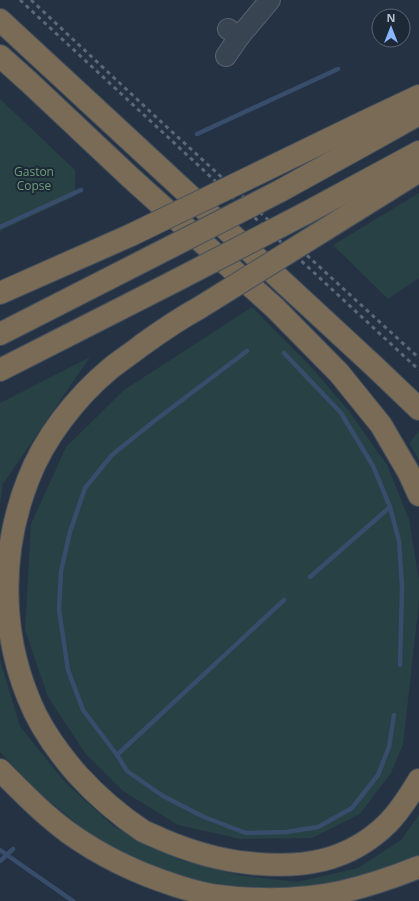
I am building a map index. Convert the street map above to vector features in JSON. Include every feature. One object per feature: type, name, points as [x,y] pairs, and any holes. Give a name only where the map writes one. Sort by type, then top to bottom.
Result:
[{"type":"highway","points":[[0,20],[419,409]]},
{"type":"highway","points":[[0,56],[131,178],[275,308],[339,373],[381,425],[409,473],[419,495]]},
{"type":"highway","points":[[0,293],[131,235],[419,96]]},
{"type":"highway","points":[[0,334],[280,191],[419,114]]},
{"type":"highway","points":[[0,370],[306,213],[419,152]]},
{"type":"highway","points":[[419,171],[189,314],[111,368],[93,385],[71,408],[53,432],[28,478],[20,503],[10,546],[7,587],[13,649],[20,677],[37,718],[52,742],[88,786],[107,804],[145,832],[180,847],[235,862],[263,865],[290,865],[315,862],[337,857],[368,839],[388,822],[405,802],[419,780]]},
{"type":"highway","points":[[0,770],[26,797],[69,834],[136,872],[193,891],[212,895],[261,900],[308,897],[341,892],[364,886],[419,867]]},
{"type":"street","points":[[226,56],[234,33],[270,0]]},
{"type":"green space","name":"Gaston Copse","points":[[0,99],[75,170],[75,196],[0,231]]},
{"type":"green space","points":[[419,193],[419,278],[388,299],[333,245]]},
{"type":"green space","points":[[252,307],[312,368],[349,411],[387,465],[409,519],[419,580],[419,602],[403,745],[391,773],[360,814],[312,838],[240,839],[178,825],[123,791],[85,753],[48,697],[25,630],[31,524],[66,447],[124,390]]},
{"type":"green space","points":[[90,357],[3,484],[0,504],[0,403]]},
{"type":"green space","points":[[419,431],[419,460],[409,443]]},
{"type":"green space","points":[[0,660],[20,726],[63,780],[113,826],[180,860],[238,875],[297,882],[358,868],[401,840],[419,815],[419,857],[375,875],[318,886],[248,890],[190,879],[128,858],[99,842],[36,790],[0,752]]},
{"type":"waterway","points":[[197,134],[338,69]]},
{"type":"waterway","points":[[0,227],[81,190]]},
{"type":"waterway","points":[[247,351],[112,455],[85,488],[70,532],[61,571],[59,610],[68,670],[83,710],[117,755],[127,771],[163,796],[204,817],[246,833],[286,832],[318,827],[352,808],[378,775],[389,747],[394,715]]},
{"type":"waterway","points":[[284,353],[341,413],[373,466],[390,507],[399,541],[402,587],[400,665]]},
{"type":"waterway","points":[[310,577],[390,507]]},
{"type":"waterway","points":[[117,755],[284,600]]},
{"type":"waterway","points":[[0,861],[13,849]]},
{"type":"waterway","points":[[0,850],[73,901]]},
{"type":"railway","points":[[20,0],[419,370]]},
{"type":"railway","points":[[31,0],[157,118],[419,358]]}]
